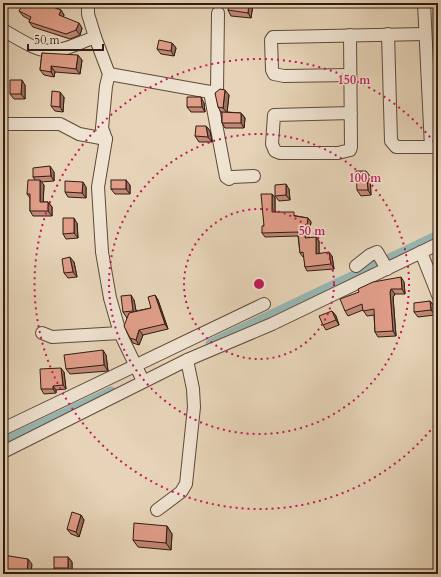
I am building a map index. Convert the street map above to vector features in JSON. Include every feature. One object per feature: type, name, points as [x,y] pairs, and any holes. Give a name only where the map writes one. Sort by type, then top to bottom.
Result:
[{"type":"street","points":[[88,3],[88,14],[109,74],[106,86],[102,128],[106,139],[98,187],[102,252],[110,298],[120,333],[142,380]]},
{"type":"street","points":[[388,34],[391,141],[396,147],[435,147],[425,34],[424,3]]},
{"type":"street","points":[[109,74],[210,92],[217,90],[216,53],[218,13]]},
{"type":"street","points":[[3,30],[30,46],[49,53],[62,50],[95,37]]},
{"type":"street","points":[[350,75],[284,76],[274,74],[272,70],[271,49],[273,37],[425,34]]},
{"type":"street","points":[[350,35],[352,147],[347,152],[280,153],[274,149],[272,144],[274,115],[351,113]]},
{"type":"street","points":[[210,92],[226,177],[229,179],[232,177],[254,176]]},
{"type":"street","points":[[3,124],[60,124],[79,134],[106,139]]},
{"type":"street","points":[[3,429],[84,392],[136,366],[201,344],[266,310],[386,267],[438,244]]},
{"type":"street","points":[[356,266],[374,252],[379,254],[386,267]]},
{"type":"street","points":[[421,252],[438,295]]},
{"type":"street","points":[[3,452],[142,380],[187,360],[201,344],[266,310]]},
{"type":"street","points":[[42,333],[52,337],[120,333]]},
{"type":"street","points":[[157,510],[181,492],[186,484],[194,407],[193,389],[187,360]]},
{"type":"street","points":[[84,392],[91,406]]},
{"type":"building","points":[[23,3],[51,3],[50,6],[61,10],[59,15],[79,23],[76,30],[66,34],[29,22],[31,17],[19,11]]},
{"type":"building","points":[[229,3],[249,3],[248,13],[228,10]]},
{"type":"building","points":[[159,40],[172,43],[171,51],[157,49]]},
{"type":"building","points":[[42,53],[78,55],[76,69],[51,66],[51,72],[40,70]]},
{"type":"building","points":[[10,80],[22,80],[21,94],[10,94]]},
{"type":"building","points":[[220,89],[225,90],[223,108],[218,107],[215,93]]},
{"type":"building","points":[[52,91],[60,92],[60,107],[51,106]]},
{"type":"building","points":[[187,97],[201,97],[202,107],[187,107]]},
{"type":"building","points":[[222,112],[241,113],[241,123],[222,123]]},
{"type":"building","points":[[196,126],[206,126],[208,137],[195,136]]},
{"type":"building","points":[[50,166],[51,176],[33,177],[33,168]]},
{"type":"building","points":[[356,171],[366,171],[368,190],[357,190]]},
{"type":"building","points":[[28,180],[40,180],[40,202],[48,202],[48,211],[30,211],[30,194],[27,194]]},
{"type":"building","points":[[111,180],[126,180],[126,189],[111,189]]},
{"type":"building","points":[[65,181],[83,182],[82,193],[65,192]]},
{"type":"building","points":[[286,184],[286,195],[275,196],[275,185]]},
{"type":"building","points":[[261,194],[272,194],[272,212],[294,212],[294,216],[308,218],[305,238],[316,237],[316,254],[329,252],[331,264],[305,267],[303,252],[300,253],[298,232],[262,233],[262,226],[264,226]]},
{"type":"building","points":[[63,218],[74,218],[74,233],[63,234]]},
{"type":"building","points":[[70,257],[73,272],[64,273],[62,259]]},
{"type":"building","points":[[401,277],[402,289],[391,289],[390,292],[393,331],[375,332],[374,309],[363,311],[362,304],[345,311],[340,299],[359,292],[358,289],[373,282]]},
{"type":"building","points":[[131,295],[133,311],[123,312],[121,296]]},
{"type":"building","points":[[155,295],[165,324],[139,330],[136,340],[130,338],[124,326],[129,313],[151,308],[148,297]]},
{"type":"building","points":[[430,301],[431,310],[414,312],[414,303]]},
{"type":"building","points":[[332,311],[336,320],[323,325],[319,316]]},
{"type":"building","points":[[103,350],[104,365],[66,369],[64,355]]},
{"type":"building","points":[[61,368],[63,385],[53,386],[53,389],[41,389],[40,369]]},
{"type":"building","points":[[72,512],[81,515],[76,532],[67,529]]},
{"type":"building","points":[[134,523],[167,526],[166,543],[133,540]]},
{"type":"building","points":[[3,555],[28,559],[27,574],[3,573]]},
{"type":"building","points":[[54,557],[68,557],[68,568],[54,568]]},
{"type":"waterway","points":[[211,344],[438,236]]},
{"type":"waterway","points":[[3,443],[111,392]]}]
